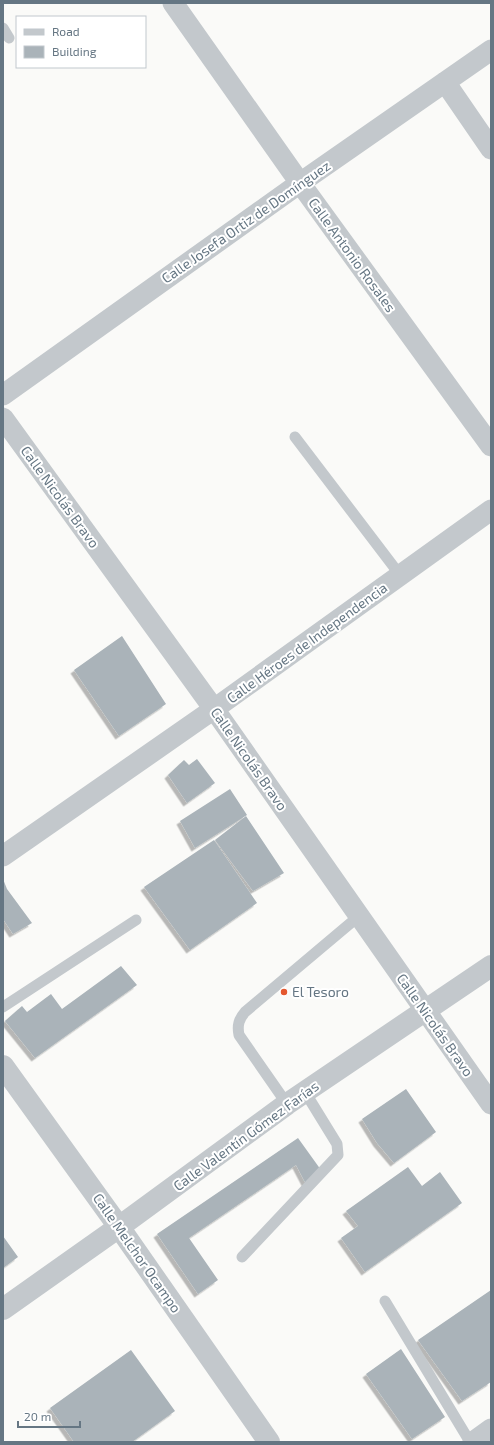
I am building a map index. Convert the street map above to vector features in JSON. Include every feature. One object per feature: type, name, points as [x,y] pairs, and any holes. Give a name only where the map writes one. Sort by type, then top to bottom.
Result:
[{"type":"street","name":"Calle Antonio Rosales","points":[[173,3],[300,183],[491,446]]},
{"type":"street","name":"Calle Josefa Ortiz de Domínguez","points":[[3,395],[300,183],[491,50]]},
{"type":"street","points":[[445,82],[491,149]]},
{"type":"street","name":"Calle Nicolás Bravo","points":[[3,418],[214,710],[491,1104]]},
{"type":"street","name":"Calle Héroes de Independencia","points":[[3,856],[214,710],[491,510]]},
{"type":"street","name":"Calle Valentín Gómez Farías","points":[[3,1309],[119,1227],[287,1104],[426,1012],[491,966]]},
{"type":"street","name":"Calle Melchor Ocampo","points":[[3,1066],[119,1227],[269,1442]]},
{"type":"street","points":[[472,1442],[491,1429]]},
{"type":"lane","points":[[3,28],[9,38]]},
{"type":"lane","points":[[295,437],[400,575]]},
{"type":"lane","points":[[287,1104],[239,1035],[238,1027],[240,1018],[245,1012],[358,916]]},
{"type":"lane","points":[[3,1007],[136,920]]},
{"type":"lane","points":[[242,1257],[338,1155],[337,1144],[306,1092]]},
{"type":"lane","points":[[385,1302],[472,1442]]},
{"type":"building","points":[[122,636],[166,704],[119,736],[74,670]]},
{"type":"building","points":[[197,759],[215,783],[187,803],[168,775],[184,760],[189,765]]},
{"type":"building","points":[[230,789],[247,815],[195,848],[180,821]]},
{"type":"building","points":[[246,816],[284,873],[253,891],[215,840]]},
{"type":"building","points":[[214,840],[257,903],[190,950],[144,887]]},
{"type":"building","points":[[3,879],[7,889],[32,923],[13,934],[3,919]]},
{"type":"building","points":[[121,966],[137,985],[35,1058],[5,1021],[22,1006],[27,1012],[51,994],[62,1009]]},
{"type":"building","points":[[406,1089],[436,1132],[394,1163],[377,1143],[362,1119]]},
{"type":"building","points":[[298,1138],[321,1170],[306,1184],[296,1165],[189,1238],[218,1280],[198,1294],[157,1234]]},
{"type":"building","points":[[408,1167],[422,1186],[440,1172],[462,1203],[365,1272],[341,1238],[358,1226],[346,1211]]},
{"type":"building","points":[[3,1236],[18,1257],[3,1268]]},
{"type":"building","points":[[491,1290],[491,1382],[462,1401],[418,1340]]},
{"type":"building","points":[[401,1349],[445,1417],[412,1439],[366,1374]]},
{"type":"building","points":[[131,1350],[175,1411],[132,1442],[74,1442],[50,1408]]},
{"type":"place","name":"El Tesoro","points":[[284,992]]}]
